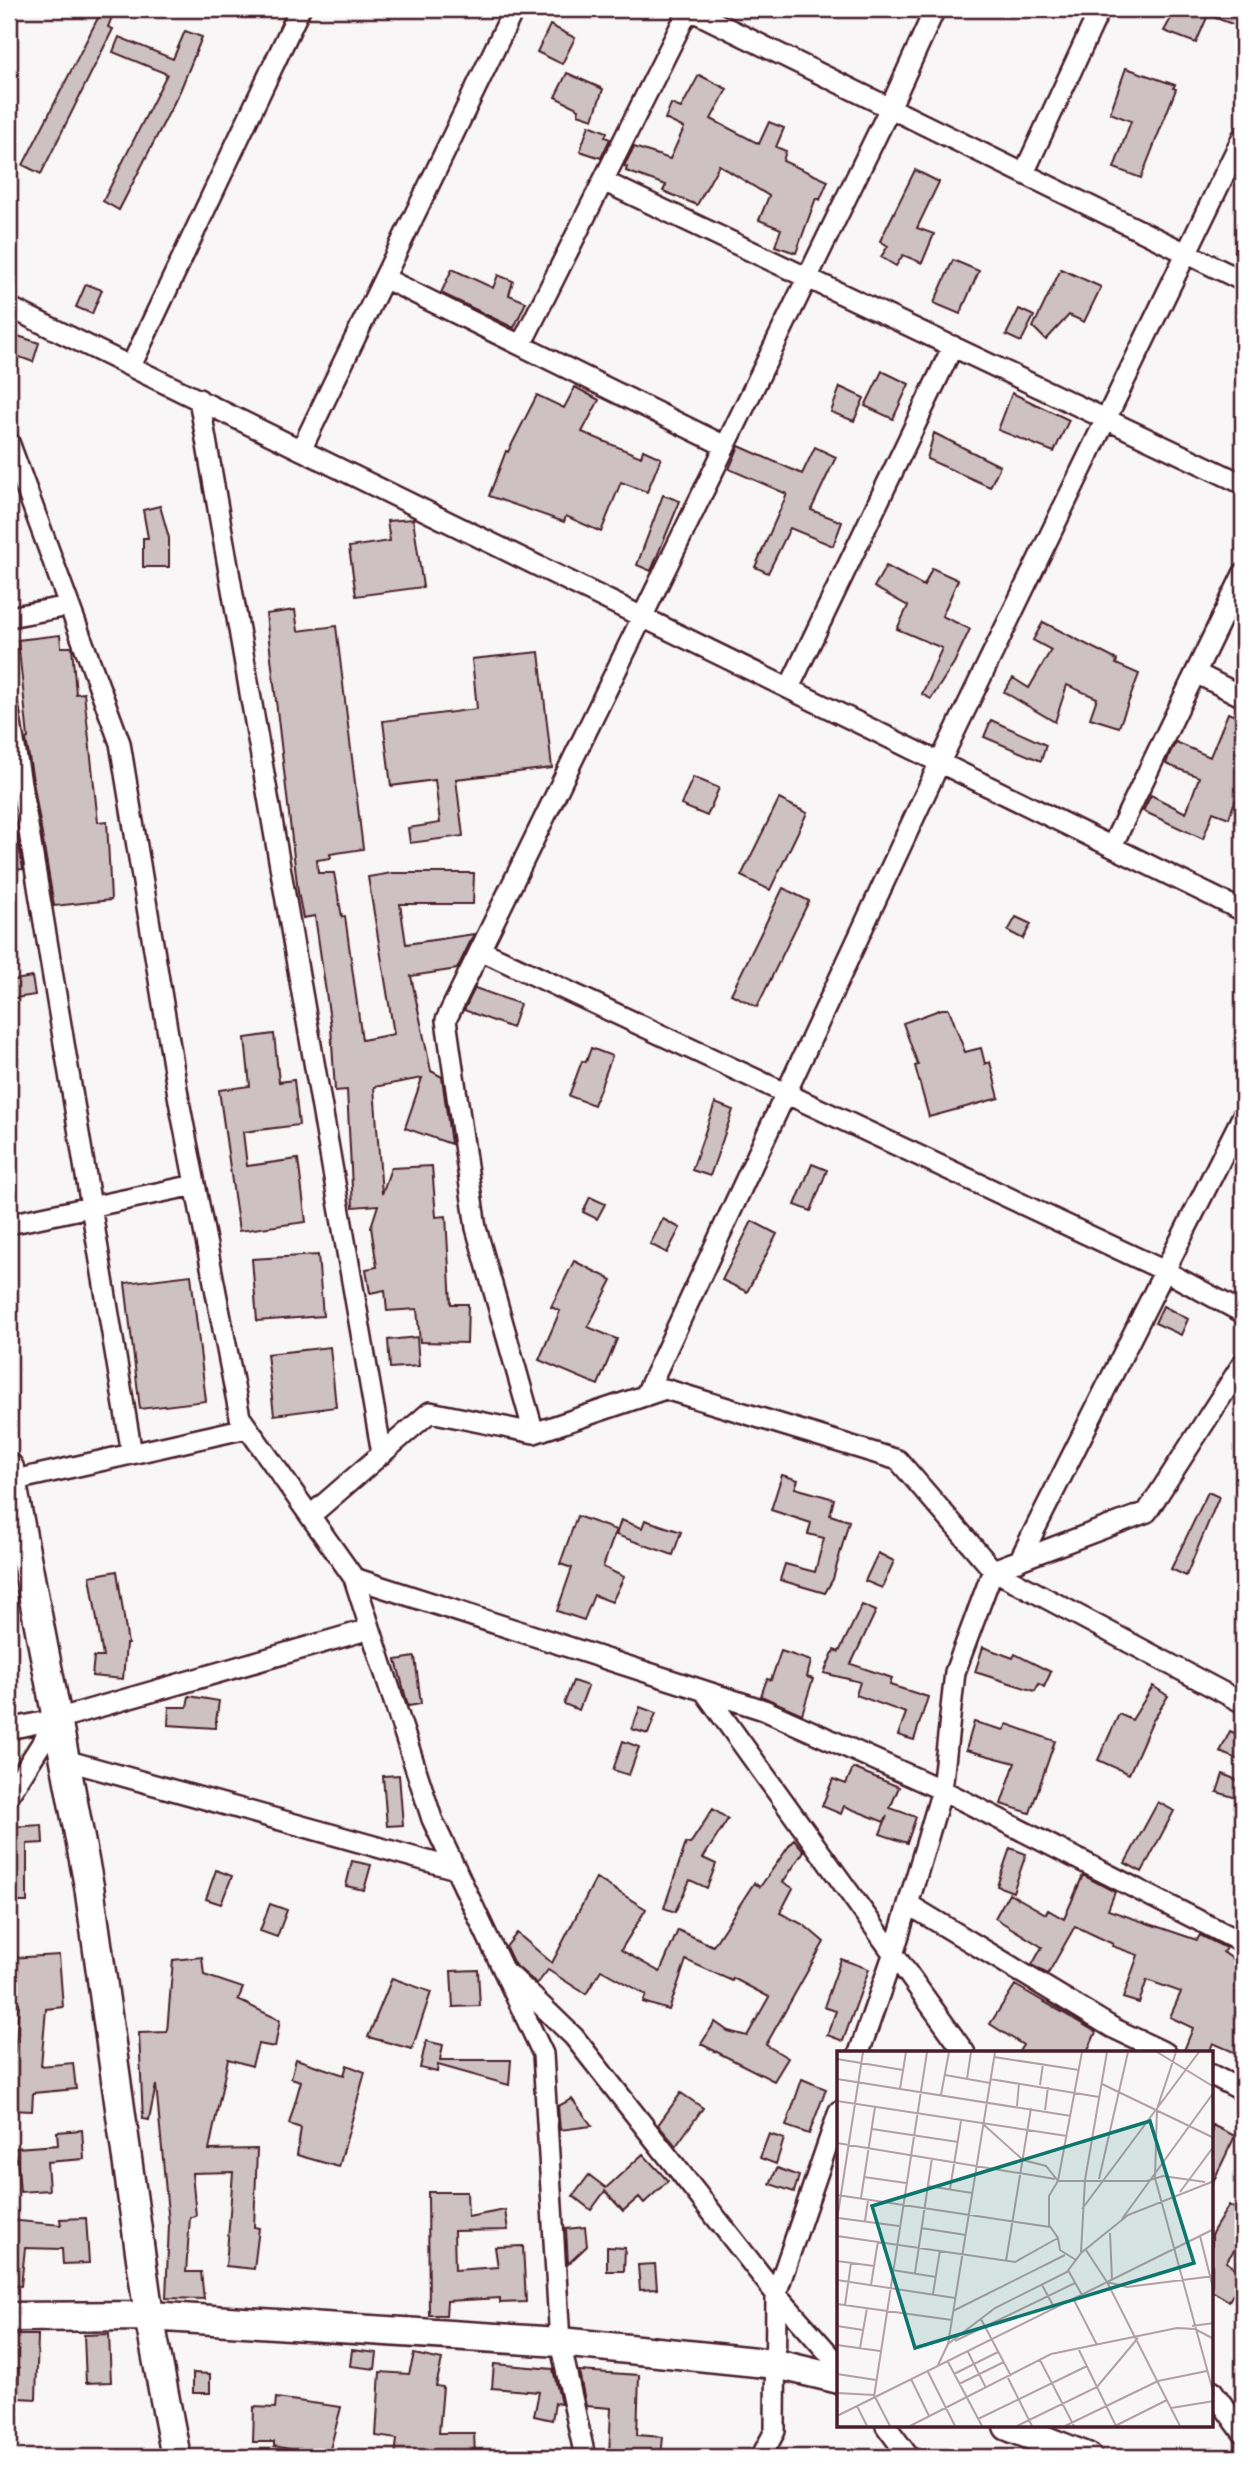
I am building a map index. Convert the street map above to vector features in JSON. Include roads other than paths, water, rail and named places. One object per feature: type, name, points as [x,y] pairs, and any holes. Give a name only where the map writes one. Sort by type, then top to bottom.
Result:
[{"type":"street","points":[[131,366],[300,9]]},
{"type":"street","points":[[301,450],[514,9]]},
{"type":"street","points":[[521,345],[688,9],[1243,281]]},
{"type":"street","points":[[534,1433],[476,1228],[446,1020],[808,278],[935,9]]},
{"type":"street","points":[[1024,173],[1100,9]]},
{"type":"street","points":[[645,1396],[940,762],[1243,136]]},
{"type":"street","points":[[603,181],[1243,485]]},
{"type":"street","points":[[384,278],[725,446]]},
{"type":"street","points":[[9,307],[1243,911]]},
{"type":"street","points":[[789,688],[953,346]]},
{"type":"street","points":[[199,400],[382,1454]]},
{"type":"street","points":[[9,442],[120,743],[195,1185],[240,1417],[354,1578],[432,1819],[543,2053],[560,2343],[584,2457]]},
{"type":"street","points":[[1112,846],[1243,574]]},
{"type":"street","points":[[9,617],[69,606]]},
{"type":"street","points":[[1196,673],[1243,697]]},
{"type":"street","points":[[9,711],[132,1454]]},
{"type":"street","points":[[480,950],[1165,1271],[1243,1313]]},
{"type":"street","points":[[1018,1561],[1243,1115]]},
{"type":"street","points":[[9,1224],[195,1185]]},
{"type":"street","points":[[860,2051],[893,1955],[942,1790],[955,1672],[993,1570],[1147,1512],[1243,1363]]},
{"type":"street","points":[[310,1516],[430,1412],[534,1433],[665,1389],[898,1460],[993,1570],[1243,1703]]},
{"type":"street","points":[[176,2457],[149,2316],[89,1886],[10,1475],[132,1454],[247,1428]]},
{"type":"street","points":[[354,1578],[764,1710],[942,1790],[1243,1943]]},
{"type":"street","points":[[9,1729],[57,1719],[370,1629]]},
{"type":"street","points":[[704,1691],[964,2051]]},
{"type":"street","points":[[9,1795],[57,1719]]},
{"type":"street","points":[[65,1760],[456,1869]]},
{"type":"street","points":[[908,1904],[1113,2028],[1162,2051]]},
{"type":"street","points":[[503,1968],[574,2036],[776,2294],[837,2363]]},
{"type":"street","points":[[1214,2077],[1243,2091]]},
{"type":"street","points":[[761,2457],[775,2431],[776,2294],[837,2117]]},
{"type":"street","points":[[9,2317],[149,2316],[560,2343],[776,2364],[837,2379]]},
{"type":"street","points":[[1214,2393],[1243,2433]]},
{"type":"street","points":[[887,2428],[909,2457]]},
{"type":"street","points":[[1013,2428],[1087,2457]]}]
